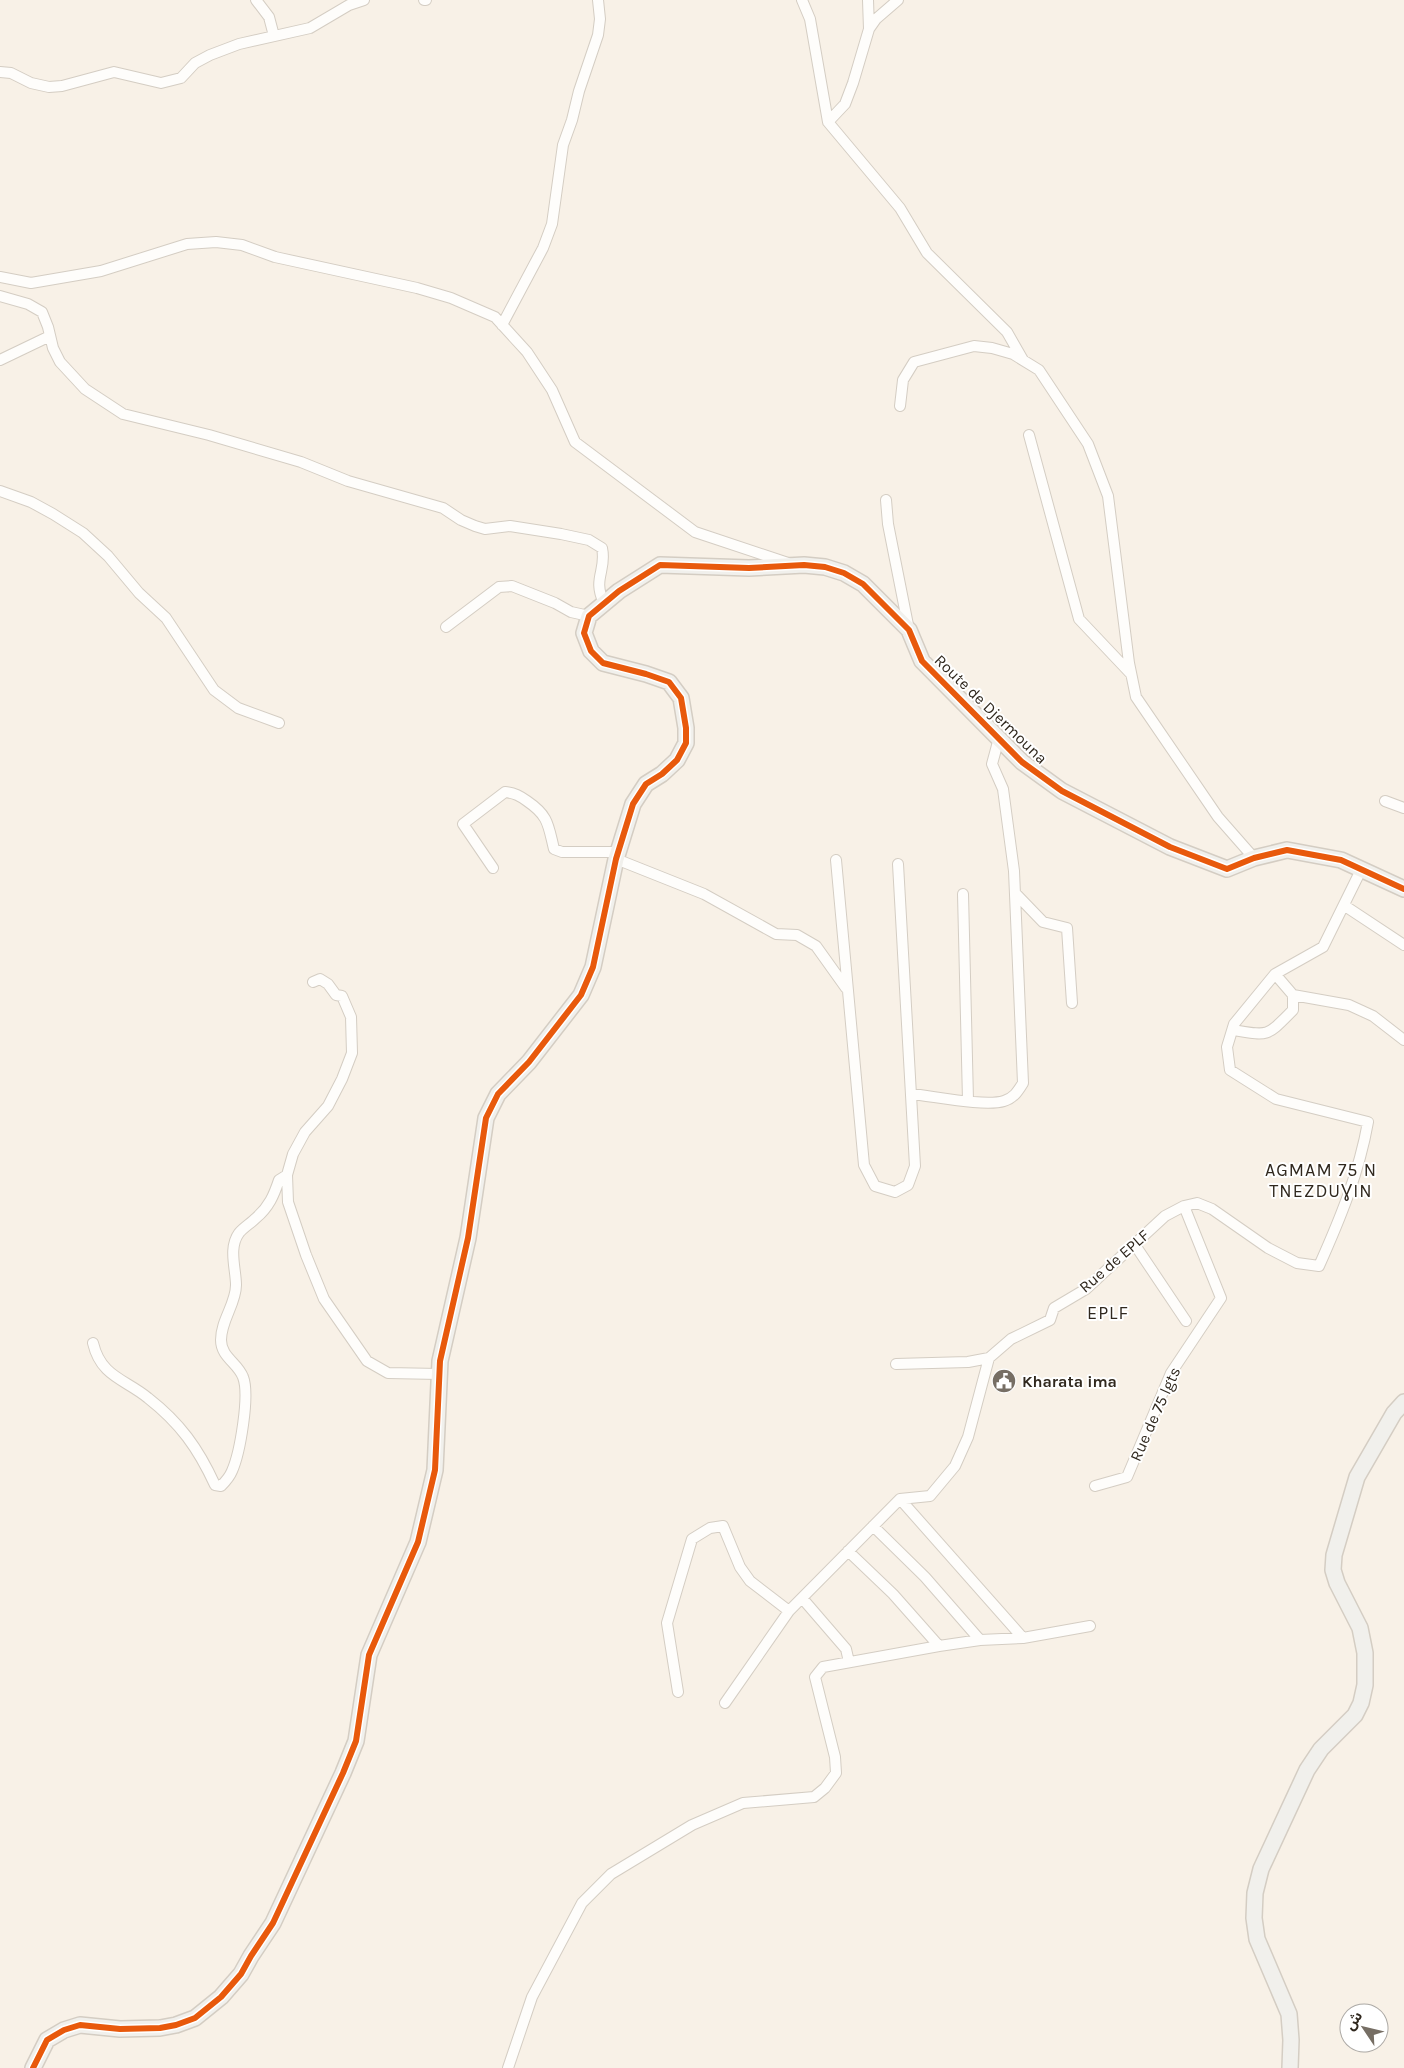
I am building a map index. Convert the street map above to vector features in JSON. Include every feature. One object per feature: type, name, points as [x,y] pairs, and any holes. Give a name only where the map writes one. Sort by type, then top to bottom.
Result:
[{"type":"street","points":[[256,0],[269,17],[274,36]]},
{"type":"street","points":[[0,72],[11,73],[31,83],[49,87],[62,86],[114,72],[161,82],[181,78],[195,63],[210,55],[239,44],[310,28],[349,6],[364,0]]},
{"type":"street","points":[[502,325],[543,248],[552,224],[563,145],[572,120],[578,91],[598,35],[600,19],[598,0]]},
{"type":"street","points":[[802,0],[810,19],[828,122],[900,208],[927,253],[1007,332],[1024,360]]},
{"type":"street","points":[[828,122],[845,104],[853,84],[869,29],[868,0]]},
{"type":"street","points":[[869,29],[876,19],[898,0]]},
{"type":"street","points":[[0,277],[31,283],[101,271],[187,244],[216,242],[242,245],[275,258],[416,288],[452,298],[494,317],[527,352],[552,390],[575,442],[695,532],[794,565]]},
{"type":"street","points":[[0,296],[28,304],[42,312],[60,362],[85,389],[123,414],[209,435],[301,462],[348,481],[443,508],[460,520],[485,529],[510,526],[589,540],[602,548],[605,559],[598,590],[604,603],[609,599]]},
{"type":"street","points":[[0,360],[50,336]]},
{"type":"street","points":[[900,406],[903,380],[914,362],[974,346],[1006,352],[1024,360],[1039,370],[1088,444],[1108,496],[1136,697],[1218,817],[1254,858]]},
{"type":"street","points":[[1029,434],[1079,619],[1132,675]]},
{"type":"street","points":[[0,491],[39,506],[83,533],[108,556],[139,593],[166,618],[214,690],[238,708],[279,723]]},
{"type":"street","points":[[886,500],[888,524],[909,630]]},
{"type":"street","name":"Route de Djermouna","points":[[589,616],[609,599],[660,564],[749,568],[794,565],[825,567],[844,573],[863,584],[909,630],[922,661],[968,709],[1000,738],[1022,762],[1062,791],[1170,847],[1227,869],[1254,858],[1287,850],[1341,860],[1362,868],[1404,889]]},
{"type":"street","points":[[33,2068],[47,2040],[64,2030],[80,2025],[120,2029],[160,2028],[176,2025],[195,2018],[221,1997],[241,1974],[273,1923],[356,1741],[369,1655],[418,1542],[435,1470],[440,1361],[468,1238],[486,1118],[498,1094],[529,1062],[581,995],[593,967],[618,856],[633,804],[646,784],[662,774],[677,760],[686,743],[686,728],[681,698],[669,682],[603,663],[591,651],[584,633],[589,616],[571,612],[555,603],[512,586],[499,587],[446,627]]},
{"type":"street","points":[[911,1094],[990,1103],[1005,1101],[1016,1095],[1023,1083],[1015,893],[1004,789],[992,764],[1000,738]]},
{"type":"street","points":[[493,868],[463,824],[505,792],[515,793],[540,810],[546,819],[554,849],[562,852],[618,856],[704,894],[776,934],[797,935],[816,946],[846,990]]},
{"type":"street","points":[[1385,801],[1404,808]]},
{"type":"street","points":[[836,860],[846,990],[864,1165],[875,1186],[895,1192],[908,1185],[915,1166],[898,864]]},
{"type":"street","points":[[1184,1206],[1197,1203],[1212,1208],[1268,1248],[1297,1264],[1318,1266],[1342,1216],[1362,1154],[1368,1122],[1276,1099],[1230,1070],[1227,1047],[1234,1024],[1276,974],[1324,947],[1362,868]]},
{"type":"street","points":[[1015,893],[1043,922],[1067,928],[1072,1003]]},
{"type":"street","points":[[963,894],[968,1100]]},
{"type":"street","points":[[1345,906],[1404,945]]},
{"type":"street","points":[[1233,1030],[1261,1035],[1272,1031],[1293,1010],[1293,995],[1276,974]]},
{"type":"street","points":[[313,982],[320,979],[328,984],[336,995],[342,996],[351,1017],[352,1053],[328,1106],[305,1132],[293,1154],[287,1175],[288,1202],[306,1255],[324,1299],[368,1361],[388,1373],[439,1374]]},
{"type":"street","points":[[1293,995],[1349,1005],[1373,1016],[1404,1040]]},
{"type":"street","points":[[93,1343],[95,1352],[106,1370],[147,1397],[175,1423],[195,1445],[215,1485],[221,1486],[232,1472],[243,1428],[246,1397],[244,1379],[238,1366],[225,1355],[221,1341],[224,1321],[236,1287],[233,1249],[239,1234],[261,1214],[272,1199],[278,1180],[287,1175]]},
{"type":"street","name":"Rue de EPLF","points":[[989,1358],[1011,1340],[1050,1320],[1054,1308],[1086,1289],[1106,1268],[1135,1245],[1165,1216],[1184,1206]]},
{"type":"street","name":"Rue de 75 lgts","points":[[1095,1486],[1127,1476],[1171,1373],[1221,1298],[1184,1206]]},
{"type":"street","points":[[1135,1245],[1186,1321]]},
{"type":"street","points":[[725,1703],[789,1611],[900,1499],[930,1496],[955,1466],[968,1437],[989,1358],[968,1362],[896,1364]]},
{"type":"street","points":[[1290,2068],[1292,2040],[1288,2014],[1257,1939],[1254,1918],[1255,1893],[1261,1869],[1307,1770],[1321,1749],[1355,1715],[1361,1703],[1365,1685],[1365,1653],[1360,1628],[1337,1583],[1333,1570],[1334,1555],[1357,1477],[1394,1413],[1404,1402]]},
{"type":"street","points":[[900,1499],[1022,1638]]},
{"type":"street","points":[[678,1692],[668,1623],[692,1538],[710,1528],[723,1526],[740,1567],[750,1581],[789,1611]]},
{"type":"street","points":[[873,1526],[925,1577],[980,1640]]},
{"type":"street","points":[[848,1551],[894,1594],[939,1646]]},
{"type":"street","points":[[802,1598],[846,1649],[849,1662]]},
{"type":"street","points":[[508,2068],[532,1997],[577,1912],[582,1903],[611,1874],[692,1825],[743,1803],[814,1797],[825,1788],[836,1773],[835,1757],[815,1677],[824,1667],[939,1646],[980,1640],[1022,1638],[1090,1626]]},
{"type":"cycle path","points":[[33,2068],[47,2040],[64,2030],[80,2025],[120,2029],[160,2028],[176,2025],[195,2018],[221,1997],[241,1974],[273,1923],[356,1741],[369,1655],[418,1542],[435,1470],[440,1361],[468,1238],[486,1118],[498,1094],[529,1062],[581,995],[593,967],[616,859],[633,804],[646,784],[662,774],[677,760],[686,743],[686,728],[681,698],[669,682],[603,663],[591,651],[584,633],[589,616],[619,591],[660,565],[749,568],[804,565],[825,567],[844,573],[863,584],[909,630],[922,661],[1022,762],[1062,791],[1170,847],[1227,869],[1254,858],[1287,850],[1341,860],[1404,889]]},
{"type":"place","name":"Kharata ima","points":[[1004,1381]]},
{"type":"district","name":"AGMAM 75 N TNEZDUƔIN","points":[[1321,1180]]},
{"type":"district","name":"EPLF","points":[[1108,1313]]}]
